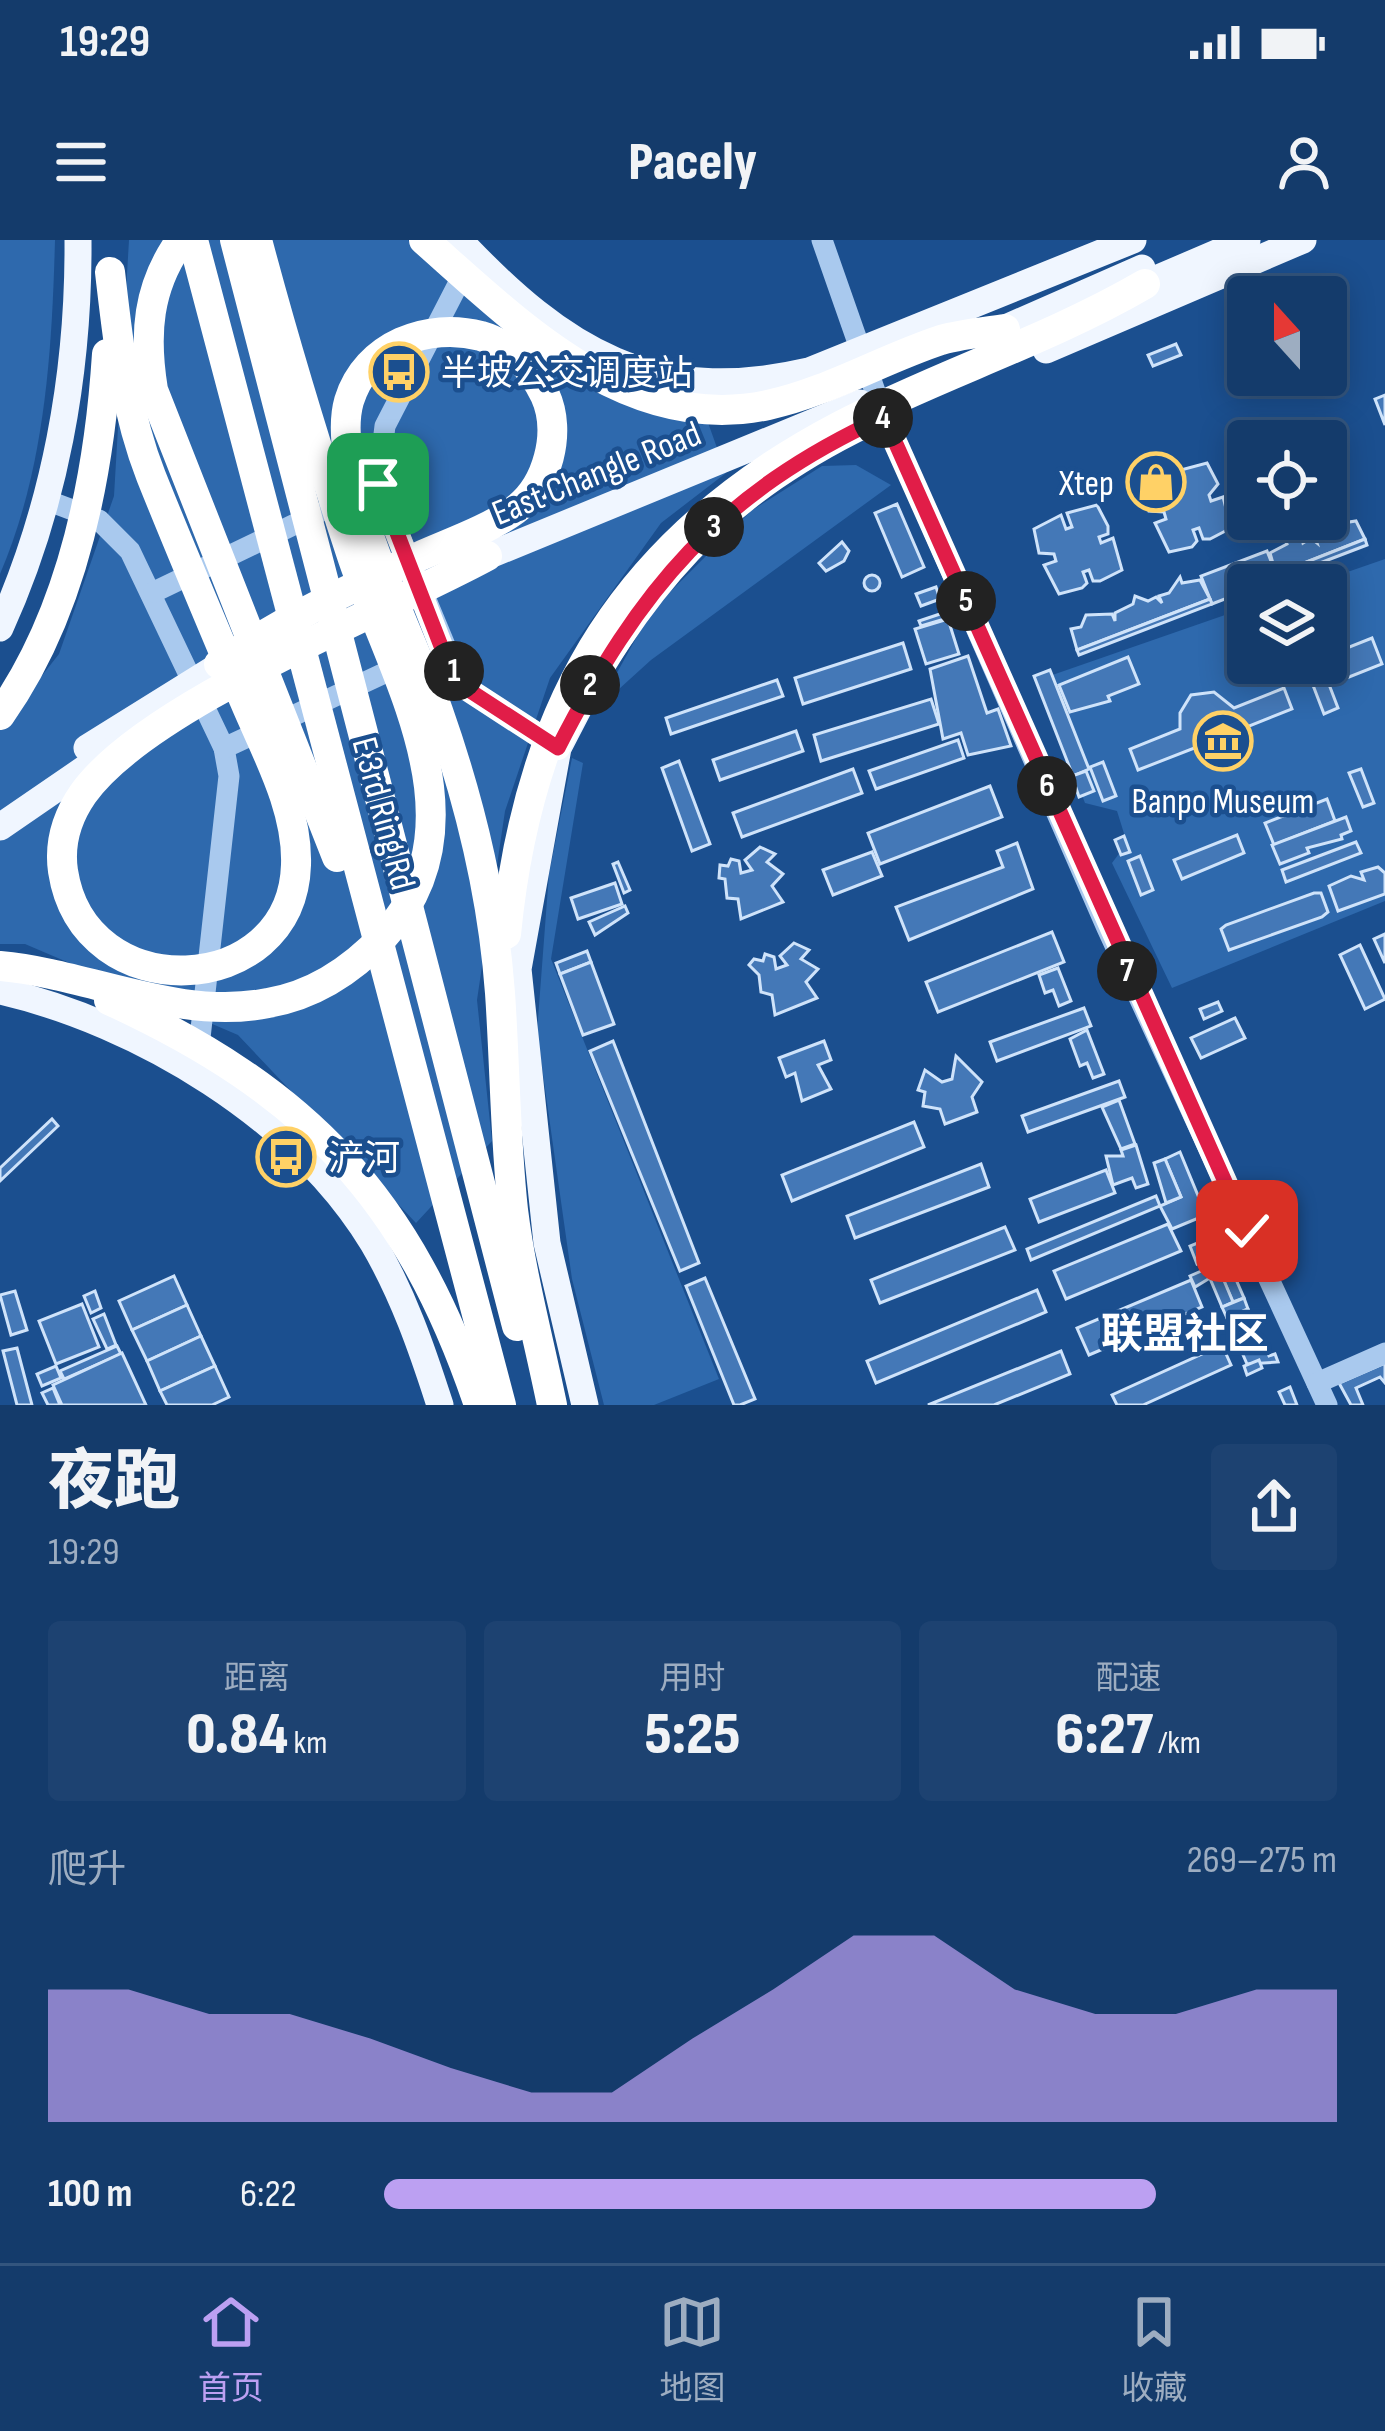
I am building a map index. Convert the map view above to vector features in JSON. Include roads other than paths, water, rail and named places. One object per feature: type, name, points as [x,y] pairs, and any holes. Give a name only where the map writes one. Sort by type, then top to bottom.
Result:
[{"type":"highway","points":[[0,716],[36,652],[82,530],[100,431],[109,240]]},
{"type":"highway","points":[[181,240],[152,298],[146,344],[153,390],[339,831],[429,1185],[453,1229],[500,1405]]},
{"type":"highway","name":"E 3rd Ring Rd","points":[[193,240],[339,831]]},
{"type":"highway","name":"E 3rd Ring Rd","points":[[235,240],[302,446],[382,810],[538,1405]]},
{"type":"highway","points":[[12,967],[172,1001],[224,1008],[268,1004],[309,992],[356,963],[394,926],[419,881],[432,812],[430,771],[302,446],[256,240]]},
{"type":"highway","points":[[425,240],[536,340],[591,372],[661,402],[722,410],[768,405],[944,339],[1005,329]]},
{"type":"highway","points":[[110,272],[127,402],[149,471],[225,655],[234,675],[242,695],[257,731],[280,784],[294,830],[297,868],[287,905],[263,937],[235,958],[178,975],[117,956],[92,934],[70,900],[62,866],[65,827],[85,792],[173,718],[233,686],[253,675],[314,644],[406,601],[487,556]]},
{"type":"highway","points":[[552,1405],[514,1217],[502,1100],[500,993],[513,860],[534,770],[555,713],[598,639],[684,533],[768,469],[841,425],[1075,325],[1145,284]]},
{"type":"highway","points":[[219,664],[279,622],[381,574],[401,565],[463,536],[517,509],[543,477],[552,441],[548,402],[531,368],[488,338],[431,331],[408,338],[364,372],[349,402],[346,451],[360,506],[374,543],[381,562],[388,581],[438,711],[473,818],[500,993]]},
{"type":"highway","points":[[12,967],[178,1034],[309,1126],[354,1167],[404,1232],[448,1316],[479,1405]]},
{"type":"main road","points":[[0,628],[46,500],[64,428],[78,240]]},
{"type":"main road","points":[[466,248],[578,344],[653,376],[681,382],[759,382],[861,352],[1133,240]]},
{"type":"main road","name":"East Changle Road","points":[[0,807],[219,664],[488,539],[1005,329],[1207,240]]},
{"type":"main road","name":"East Changle Road","points":[[0,826],[209,689],[487,556],[1247,240]]},
{"type":"main road","points":[[585,1405],[547,1243],[518,969],[558,748],[601,664],[650,592],[690,549],[785,469],[884,417],[1303,240]]},
{"type":"main road","points":[[0,991],[119,1027],[185,1067],[281,1140],[331,1186],[372,1242],[409,1313],[440,1405]]},
{"type":"street","points":[[822,240],[884,417],[1107,928],[1327,1405]]},
{"type":"street","points":[[466,248],[385,426],[378,484],[441,646],[461,685],[558,748]]},
{"type":"street","points":[[154,592],[378,484]]},
{"type":"street","points":[[46,500],[99,520],[130,550],[154,592],[224,748],[229,776],[199,1047],[185,1067]]},
{"type":"street","points":[[224,748],[441,646]]},
{"type":"street","points":[[1317,1383],[1385,1353]]},
{"type":"place","name":"半坡公交调度站","points":[[399,372]]},
{"type":"place","name":"Xtep","points":[[1156,482]]},
{"type":"place","name":"Banpo Museum","points":[[1223,741]]},
{"type":"place","name":"浐河","points":[[286,1157]]},
{"type":"district","name":"联盟社区","points":[[1185,1333]]}]
